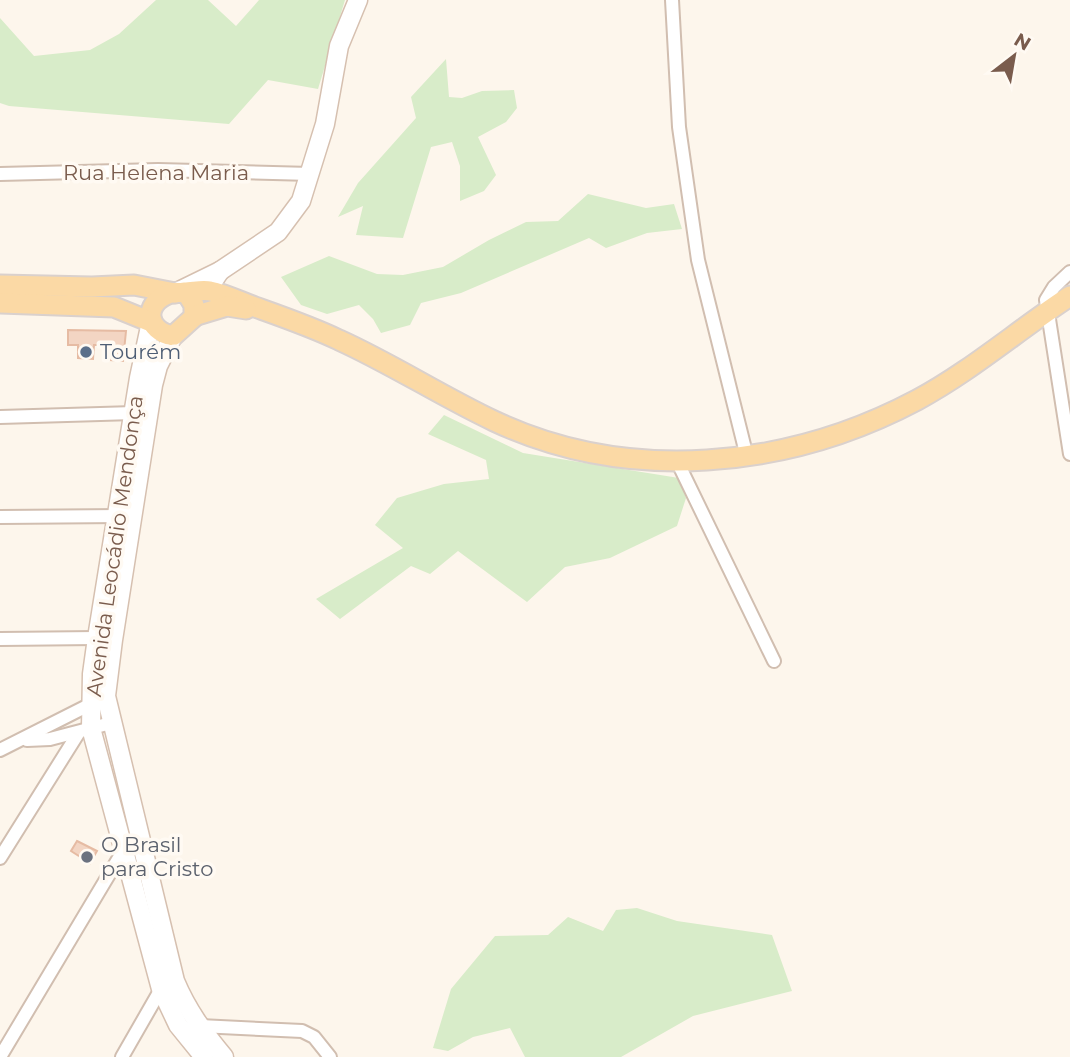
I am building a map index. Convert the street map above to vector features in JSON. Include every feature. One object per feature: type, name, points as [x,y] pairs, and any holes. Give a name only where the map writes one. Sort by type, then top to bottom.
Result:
[{"type":"main road","points":[[0,285],[134,285],[181,292],[194,305],[194,317]]},
{"type":"main road","points":[[151,322],[153,307],[169,293],[209,290],[340,340],[524,434],[595,455],[678,463],[747,457],[815,441],[862,425],[918,400],[1070,296]]},
{"type":"main road","points":[[0,303],[114,307],[151,322],[156,330],[173,337],[194,317],[227,306],[265,311]]},
{"type":"street","points":[[181,292],[220,271],[278,232],[301,201],[312,174],[325,124],[339,46],[358,0]]},
{"type":"street","points":[[672,0],[679,127],[698,260],[747,457]]},
{"type":"street","name":"Rua Helena Maria","points":[[0,174],[158,170],[312,174]]},
{"type":"street","points":[[194,317],[220,271]]},
{"type":"street","points":[[1070,272],[1046,300],[1070,454]]},
{"type":"street","name":"Avenida Leocádio Mendonça","points":[[151,322],[134,413],[113,640],[99,700],[85,730],[168,985],[224,1057]]},
{"type":"street","name":"Avenida Leocádio Mendonça","points":[[173,337],[158,366],[153,385],[97,638],[99,700],[111,723],[141,835],[178,1026],[204,1057]]},
{"type":"street","points":[[0,417],[134,413]]},
{"type":"street","points":[[678,463],[774,661]]},
{"type":"street","points":[[0,517],[126,516]]},
{"type":"street","points":[[0,639],[97,638]]},
{"type":"street","points":[[0,750],[99,700]]},
{"type":"street","points":[[13,744],[34,738],[50,739],[111,723]]},
{"type":"street","points":[[0,858],[52,774],[85,730]]},
{"type":"street","points":[[50,739],[54,748],[52,774]]},
{"type":"street","points":[[0,1057],[122,850],[141,835]]},
{"type":"street","points":[[122,1057],[168,985]]},
{"type":"street","points":[[200,1026],[302,1031],[314,1037],[330,1057]]},
{"type":"green space","points":[[156,0],[208,0],[236,26],[259,0],[345,0],[318,89],[268,80],[229,124],[9,106],[0,103],[0,18],[34,56],[90,50],[119,34]]},
{"type":"green space","points":[[446,59],[449,97],[462,98],[482,91],[514,90],[517,108],[506,122],[478,137],[496,175],[484,191],[460,201],[460,166],[452,142],[431,147],[403,238],[356,235],[363,206],[338,217],[358,183],[416,118],[411,97]]},
{"type":"green space","points":[[588,194],[646,208],[674,204],[682,229],[647,233],[606,248],[589,238],[461,293],[421,303],[410,325],[381,333],[373,319],[359,305],[327,314],[301,305],[281,277],[329,256],[377,274],[403,275],[443,267],[526,222],[558,221]]},
{"type":"green space","points":[[444,415],[523,453],[679,478],[686,498],[677,526],[610,558],[565,567],[527,602],[458,551],[430,574],[411,566],[340,619],[316,599],[403,548],[375,525],[397,498],[444,484],[489,479],[486,460],[428,434]]},
{"type":"green space","points":[[637,908],[677,921],[772,935],[792,991],[693,1016],[621,1057],[525,1057],[510,1028],[473,1037],[448,1051],[433,1048],[451,989],[495,936],[548,935],[568,917],[603,931],[616,910]]},
{"type":"building","name":"Tourém","points":[[68,330],[126,331],[123,361],[110,360],[111,345],[94,345],[93,359],[78,358],[78,345],[68,345]]},
{"type":"building","name":"O Brasil para Cristo","points":[[77,841],[97,851],[90,863],[71,851]]},
{"type":"place","name":"Tourém","points":[[86,352]]},
{"type":"place","name":"O Brasil para Cristo","points":[[87,857]]}]
